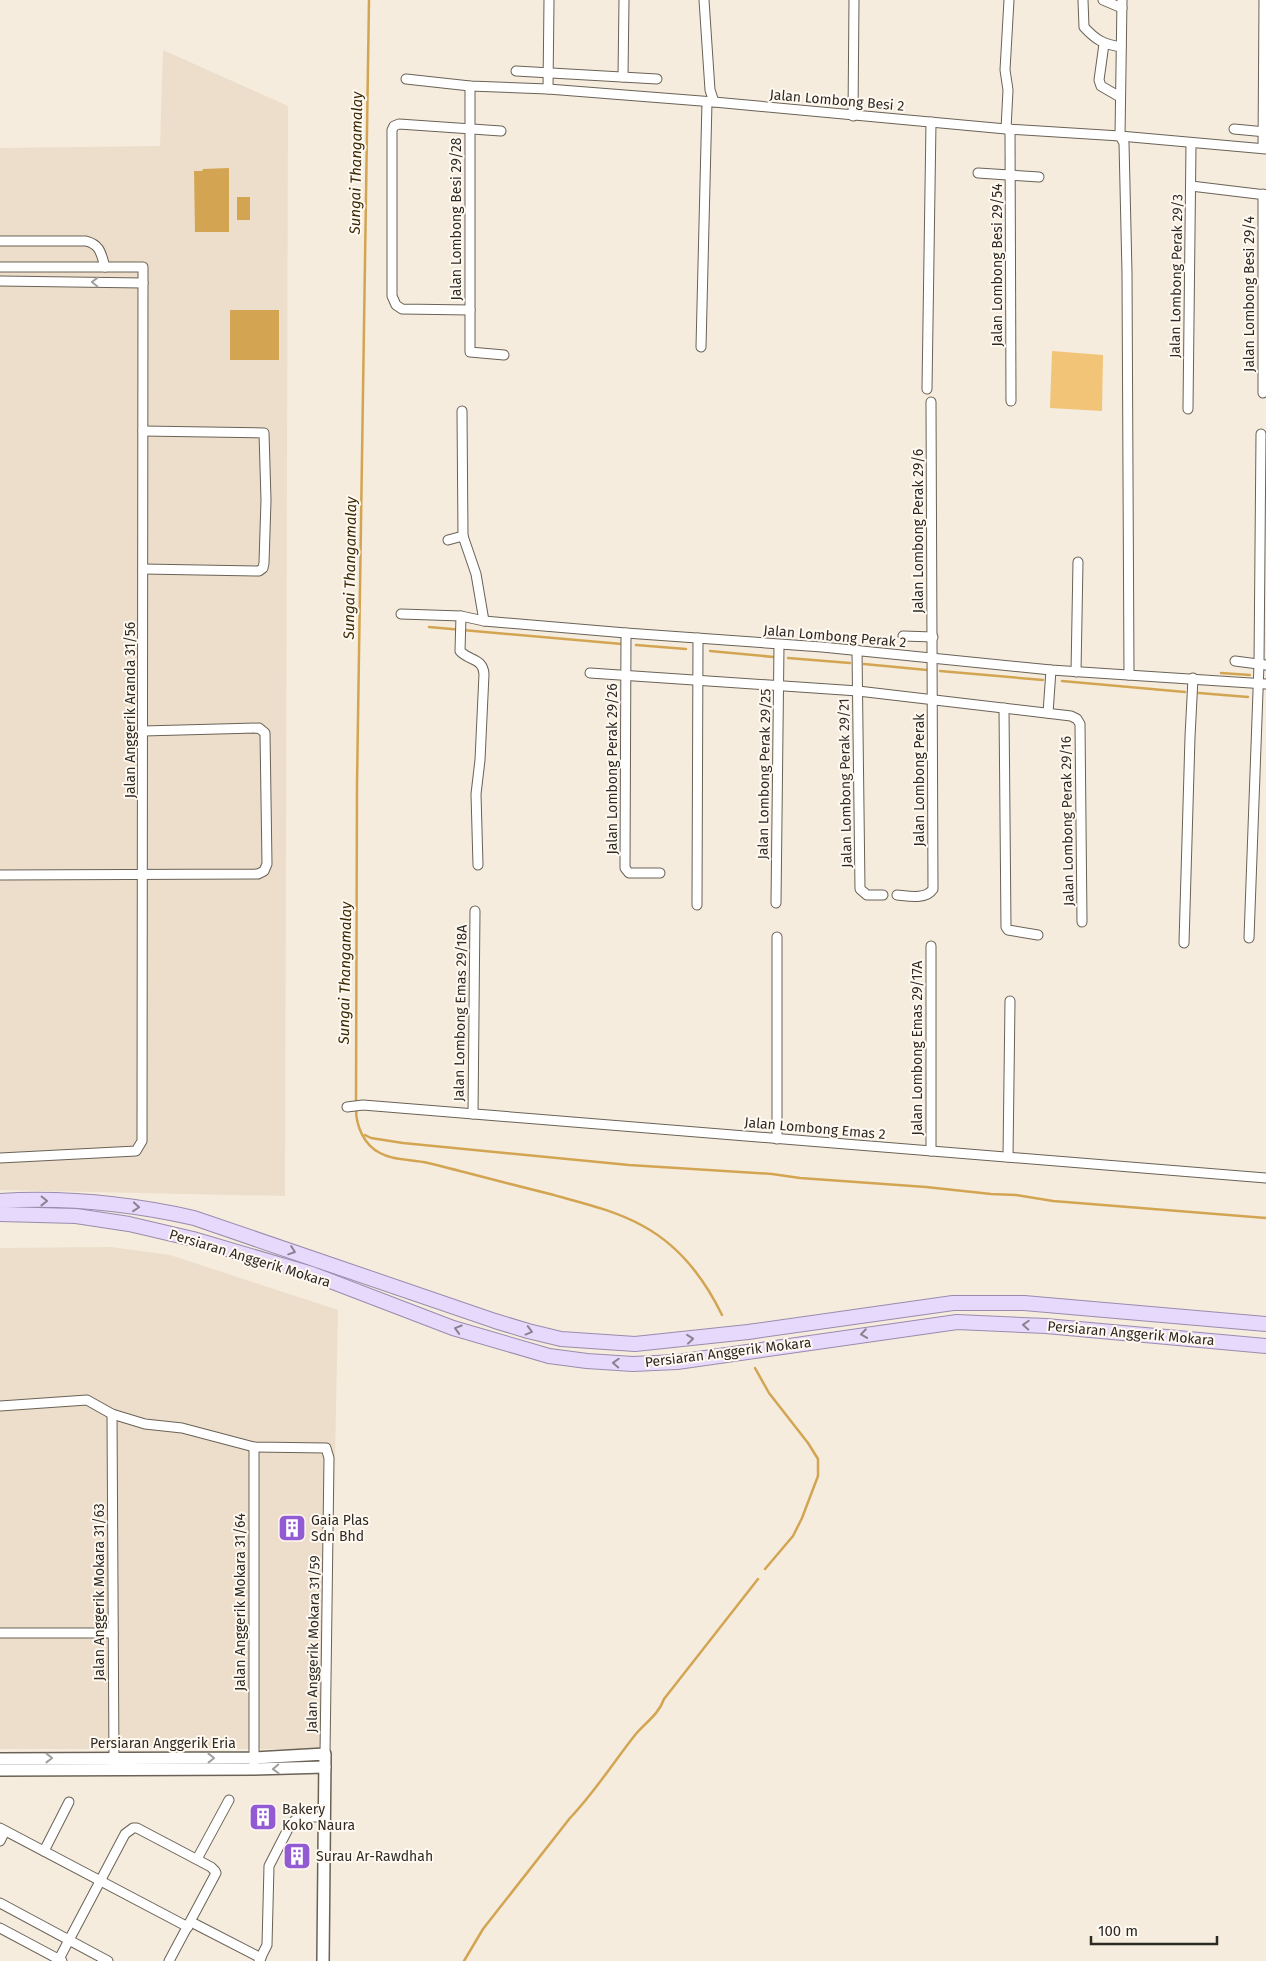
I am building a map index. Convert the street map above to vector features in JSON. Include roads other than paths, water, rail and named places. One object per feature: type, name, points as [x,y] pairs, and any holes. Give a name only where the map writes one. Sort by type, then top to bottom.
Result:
[{"type":"main road","name":"Persiaran Anggerik Mokara","points":[[0,1201],[60,1201],[145,1208],[194,1218],[494,1321],[528,1332],[561,1339],[635,1344],[700,1338],[953,1303],[1002,1302],[1266,1324]]},
{"type":"main road","name":"Persiaran Anggerik Mokara","points":[[0,1214],[76,1216],[129,1224],[170,1233],[312,1274],[453,1328],[549,1356],[587,1361],[633,1364],[677,1362],[956,1322],[1046,1326],[1266,1346]]},
{"type":"street","points":[[548,89],[549,0]]},
{"type":"street","points":[[623,77],[624,0]]},
{"type":"street","points":[[701,347],[711,102],[704,0]]},
{"type":"street","points":[[853,116],[854,0]]},
{"type":"street","name":"Jalan Lombong Besi 29/54","points":[[1009,0],[1005,70],[1008,90],[1010,175],[1011,401]]},
{"type":"street","points":[[1082,0],[1084,27],[1104,44],[1121,47]]},
{"type":"street","points":[[1103,0],[1122,4],[1120,136],[1124,143],[1127,263],[1129,675]]},
{"type":"street","points":[[1264,0],[1264,149]]},
{"type":"street","points":[[1104,44],[1099,80],[1101,86],[1120,97]]},
{"type":"street","points":[[516,71],[657,80]]},
{"type":"street","name":"Jalan Lombong Besi 2","points":[[406,79],[470,86],[548,89],[711,102],[853,116],[1264,149]]},
{"type":"street","name":"Jalan Lombong Besi 29/28","points":[[470,86],[470,352],[474,354],[504,355]]},
{"type":"street","points":[[927,389],[931,122]]},
{"type":"street","points":[[470,310],[402,308],[396,305],[392,296],[392,130],[394,126],[399,124],[501,131]]},
{"type":"street","points":[[1234,129],[1264,132]]},
{"type":"street","name":"Jalan Lombong Perak 29/3","points":[[1188,410],[1191,144]]},
{"type":"street","points":[[978,173],[1039,177]]},
{"type":"street","points":[[1191,186],[1264,195]]},
{"type":"street","name":"Jalan Lombong Besi 29/4","points":[[1263,394],[1264,195]]},
{"type":"street","points":[[0,241],[86,241],[100,248],[105,267],[0,267]]},
{"type":"street","name":"Jalan Anggerik Aranda 31/56","points":[[0,1158],[136,1151],[142,1141],[143,267],[105,267]]},
{"type":"street","points":[[0,281],[143,283]]},
{"type":"street","name":"Jalan Lombong Perak 29/6","points":[[931,402],[933,660]]},
{"type":"street","points":[[462,411],[464,536],[476,574],[484,621]]},
{"type":"street","points":[[143,569],[259,571],[263,568],[264,563],[266,500],[264,433],[144,431]]},
{"type":"street","points":[[1249,938],[1263,665],[1261,434]]},
{"type":"street","points":[[448,540],[464,536]]},
{"type":"street","points":[[1076,672],[1078,562]]},
{"type":"street","name":"Jalan Lombong Perak 2","points":[[401,614],[857,650],[933,660],[1051,670],[1262,684]]},
{"type":"street","points":[[461,620],[460,651],[464,656],[475,658],[484,668],[480,760],[476,794],[478,865]]},
{"type":"street","name":"Jalan Lombong Perak 29/26","points":[[626,633],[624,868],[629,873],[660,873]]},
{"type":"street","points":[[903,636],[933,637]]},
{"type":"street","points":[[697,905],[698,638]]},
{"type":"street","name":"Jalan Lombong Perak 29/25","points":[[776,903],[779,645]]},
{"type":"street","name":"Jalan Lombong Perak 29/21","points":[[857,650],[860,889],[866,895],[884,895]]},
{"type":"street","name":"Jalan Lombong Perak","points":[[897,896],[924,896],[931,892],[933,888],[933,660]]},
{"type":"street","points":[[1235,662],[1263,665]]},
{"type":"street","points":[[1048,713],[1051,670]]},
{"type":"street","points":[[590,674],[698,681]]},
{"type":"street","points":[[1184,943],[1193,678]]},
{"type":"street","name":"Jalan Lombong Perak 29/16","points":[[698,681],[858,691],[1048,713],[1071,716],[1077,719],[1080,724],[1082,922]]},
{"type":"street","points":[[1004,708],[1006,927],[1008,930],[1038,935]]},
{"type":"street","points":[[0,875],[258,874],[264,872],[266,864],[266,829],[265,733],[263,730],[259,728],[143,730]]},
{"type":"street","name":"Jalan Lombong Emas 29/18A","points":[[473,1114],[475,911]]},
{"type":"street","points":[[776,1139],[777,937]]},
{"type":"street","name":"Jalan Lombong Emas 29/17A","points":[[931,946],[931,1151]]},
{"type":"street","points":[[1008,1158],[1010,1001]]},
{"type":"street","name":"Jalan Lombong Emas 2","points":[[347,1107],[363,1105],[1266,1178]]},
{"type":"street","name":"Jalan Anggerik Mokara 31/59","points":[[0,1406],[87,1400],[112,1414],[145,1424],[182,1428],[254,1447],[326,1448],[328,1454],[325,1754]]},
{"type":"street","name":"Jalan Anggerik Mokara 31/63","points":[[112,1414],[114,1770]]},
{"type":"street","name":"Jalan Anggerik Mokara 31/64","points":[[254,1447],[254,1764]]},
{"type":"street","points":[[0,1633],[113,1633]]},
{"type":"street","points":[[323,1961],[325,1754]]},
{"type":"street","name":"Persiaran Anggerik Eria","points":[[0,1770],[114,1770],[254,1764],[325,1754]]},
{"type":"street","name":"Persiaran Anggerik Eria","points":[[0,1759],[114,1758],[325,1767]]},
{"type":"street","points":[[197,1859],[229,1800]]},
{"type":"street","points":[[44,1851],[69,1802]]},
{"type":"street","points":[[0,1841],[3,1830],[100,1882],[260,1959],[267,1945],[268,1936],[269,1866],[295,1820],[300,1817],[324,1817]]},
{"type":"street","points":[[0,1928],[61,1960],[125,1834],[133,1828],[138,1828],[212,1867],[216,1873],[192,1926],[169,1961]]},
{"type":"street","points":[[0,1903],[108,1961]]},
{"type":"waterway","name":"Sungai Thangamalay","points":[[356,1104],[357,784],[369,0]]},
{"type":"waterway","points":[[429,627],[622,644]]},
{"type":"waterway","points":[[636,645],[686,649]]},
{"type":"waterway","points":[[710,651],[774,657]]},
{"type":"waterway","points":[[788,658],[850,663]]},
{"type":"waterway","points":[[864,664],[927,670]]},
{"type":"waterway","points":[[940,671],[1043,680]]},
{"type":"waterway","points":[[1221,673],[1250,675]]},
{"type":"waterway","points":[[1062,681],[1185,692]]},
{"type":"waterway","points":[[1199,693],[1248,697]]},
{"type":"waterway","points":[[356,1109],[359,1128],[365,1140],[374,1150],[385,1156],[428,1163],[574,1201],[609,1211],[643,1226],[668,1243],[690,1264],[707,1288],[722,1315]]},
{"type":"waterway","points":[[365,1135],[371,1138],[403,1143],[629,1165],[772,1174],[800,1178],[1016,1195],[1053,1201],[1266,1218]]},
{"type":"waterway","points":[[755,1368],[769,1393],[808,1443],[818,1459],[818,1476],[802,1518],[793,1536],[765,1569]]},
{"type":"waterway","points":[[464,1961],[483,1929],[635,1735],[655,1714],[664,1699],[758,1579]]},
{"type":"place","name":"Gaia Plas Sdn Bhd","points":[[292,1528]]},
{"type":"place","name":"Bakery Koko Naura","points":[[263,1817]]},
{"type":"place","name":"Surau Ar-Rawdhah","points":[[297,1856]]}]
